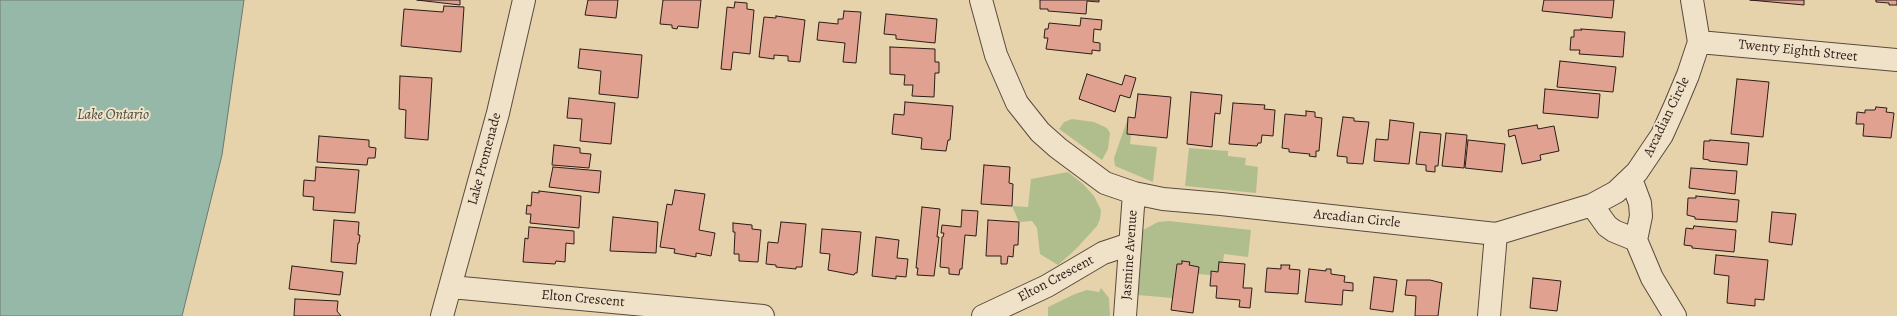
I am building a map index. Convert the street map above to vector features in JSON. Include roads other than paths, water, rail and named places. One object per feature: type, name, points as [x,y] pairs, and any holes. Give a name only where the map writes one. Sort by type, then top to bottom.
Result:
[{"type":"street","name":"Lake Promenade","points":[[442,316],[498,113],[524,0]]},
{"type":"street","name":"Arcadian Circle","points":[[981,0],[996,55],[1017,103],[1040,132],[1070,159],[1106,183],[1134,193],[1163,199],[1496,234],[1592,205],[1616,192],[1631,179],[1646,160],[1662,134],[1688,75],[1699,42],[1692,0]]},
{"type":"street","name":"Twenty Eighth Street","points":[[1699,42],[1897,60]]},
{"type":"street","points":[[1631,179],[1640,203],[1641,216],[1636,240],[1652,278],[1675,316]]},
{"type":"street","name":"Jasmine Avenue","points":[[1126,316],[1134,193]]},
{"type":"street","points":[[1592,205],[1607,226],[1614,231],[1636,240]]},
{"type":"street","points":[[1489,316],[1496,234]]},
{"type":"street","name":"Elton Crescent","points":[[983,316],[1047,286],[1103,253],[1130,244]]},
{"type":"street","name":"Elton Crescent","points":[[451,287],[763,316]]},
{"type":"water","name":"Lake Ontario","points":[[0,0],[244,0],[222,155],[182,316],[0,316]]}]
